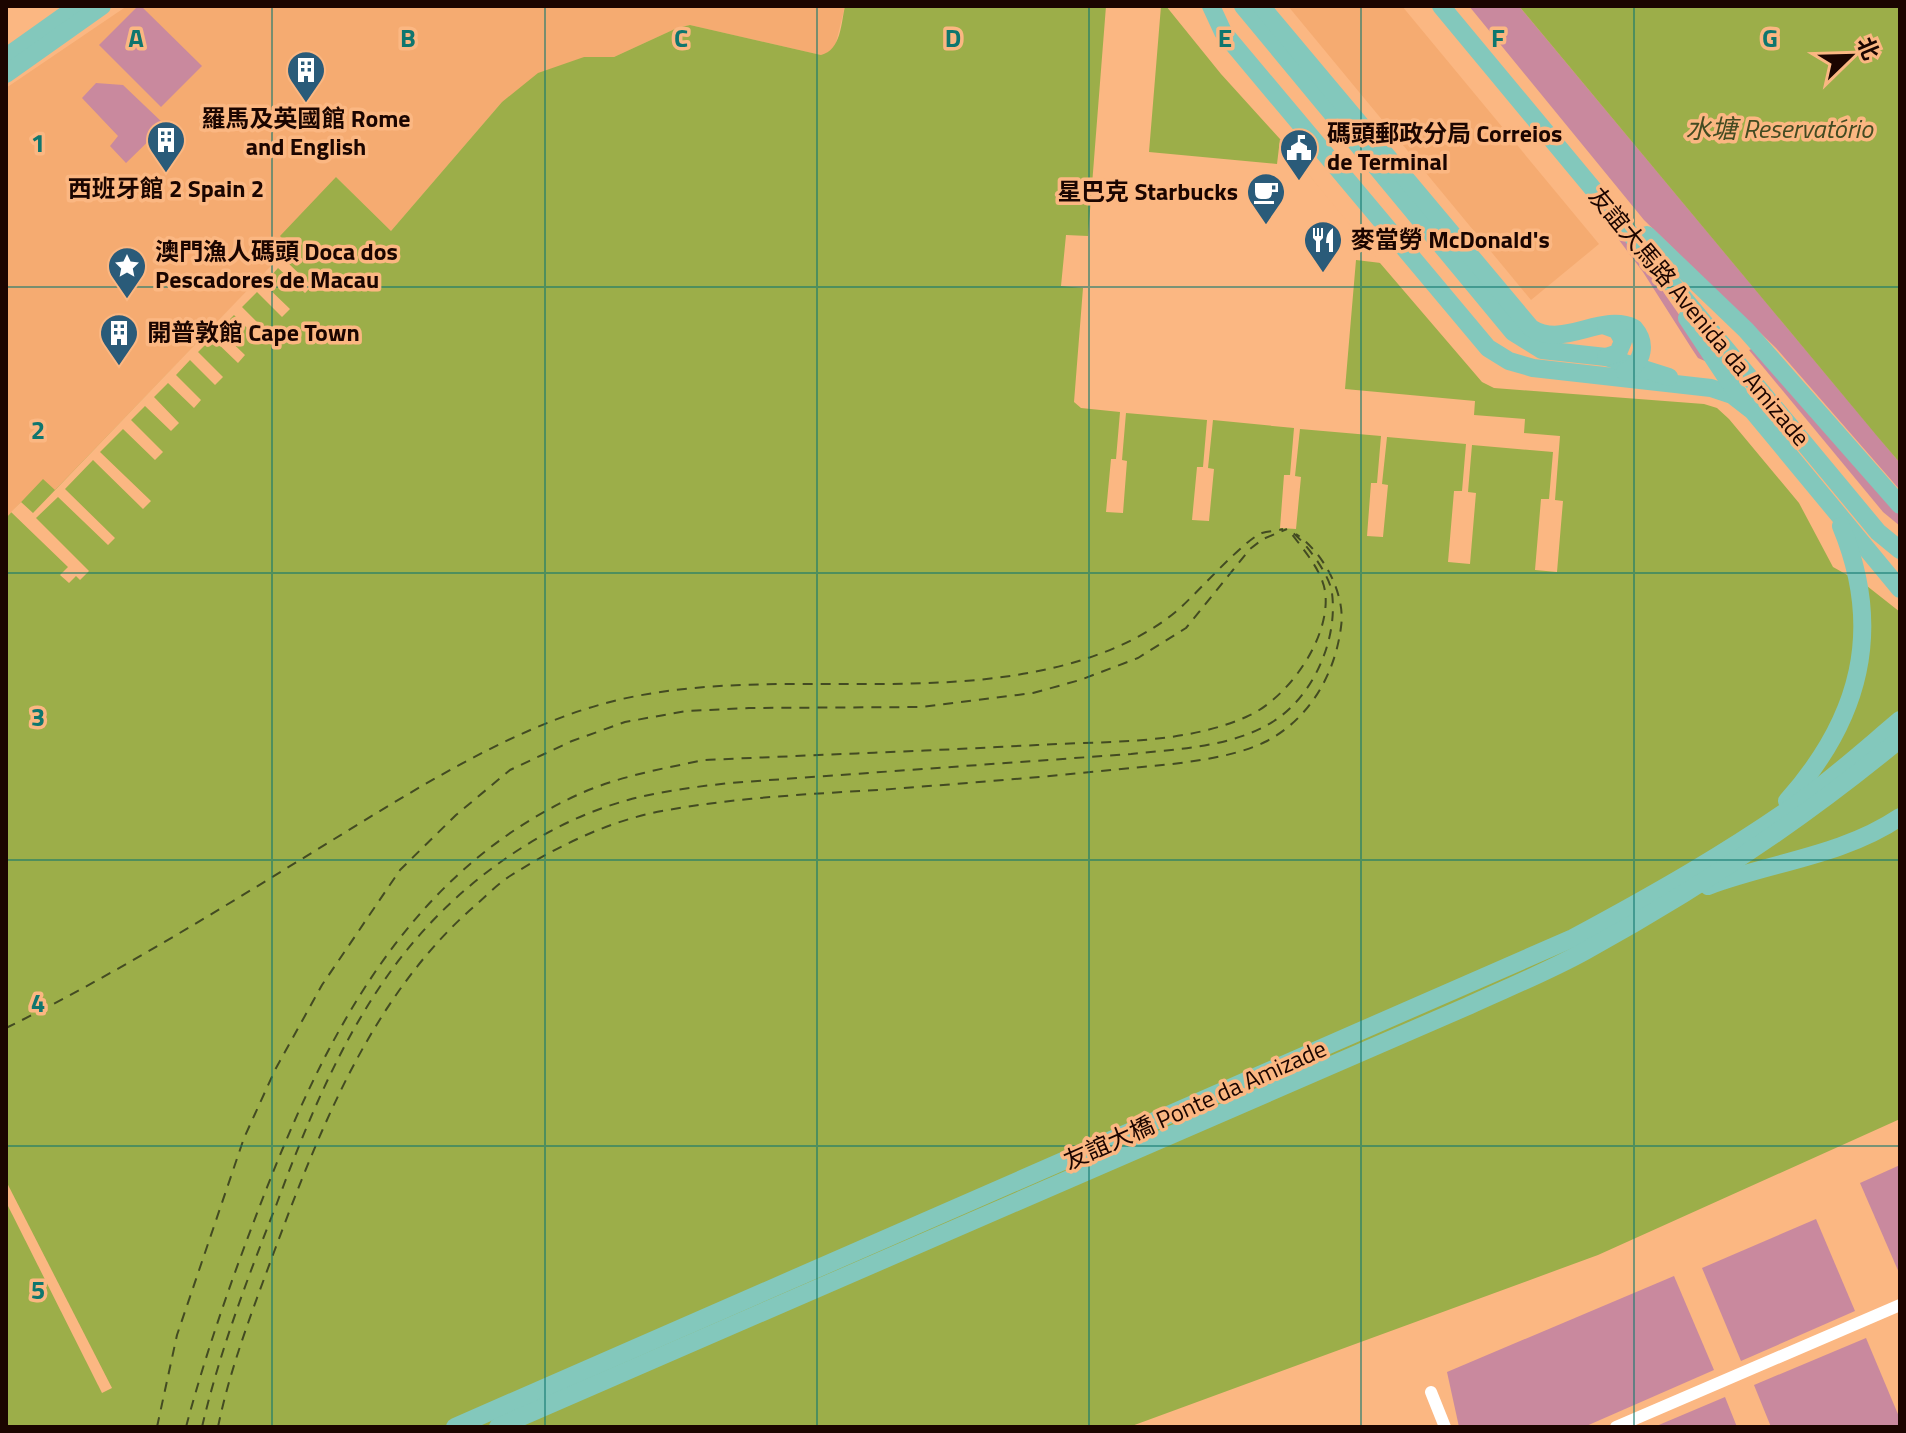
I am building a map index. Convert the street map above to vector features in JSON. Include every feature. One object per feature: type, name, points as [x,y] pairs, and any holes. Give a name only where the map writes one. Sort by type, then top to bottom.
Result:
[{"type":"main road","points":[[6,57],[78,6]]},
{"type":"main road","points":[[6,74],[102,6]]},
{"type":"main road","points":[[1211,6],[1223,32],[1481,342],[1517,364],[1551,370],[1635,366],[1732,395],[1750,409]]},
{"type":"main road","points":[[1243,6],[1513,332],[1542,350],[1607,366],[1627,381],[1702,388]]},
{"type":"main road","points":[[1232,42],[1229,28],[1235,13],[1250,6],[1265,9],[1526,324],[1536,331],[1554,336],[1626,324],[1637,331],[1643,351],[1635,366]]},
{"type":"main road","name":"友誼大馬路 Avenida da Amizade","points":[[1441,6],[1900,536]]},
{"type":"main road","name":"友誼大馬路 Avenida da Amizade","points":[[1457,6],[1878,532],[1900,550]]},
{"type":"main road","points":[[1642,239],[1732,386],[1900,589]]},
{"type":"main road","points":[[1642,239],[1746,330],[1900,505]]},
{"type":"main road","points":[[1606,326],[1617,330],[1623,341],[1607,366]]},
{"type":"main road","points":[[1740,842],[1802,785],[1827,751],[1848,707],[1860,661],[1861,590],[1848,544],[1831,507]]},
{"type":"main road","name":"友誼大橋 Ponte da Amizade","points":[[455,1427],[1573,938],[1669,886],[1740,842],[1807,796],[1900,720]]},
{"type":"main road","name":"友誼大橋 Ponte da Amizade","points":[[498,1427],[1468,1006],[1582,953],[1675,900],[1805,815],[1900,739]]},
{"type":"main road","points":[[1675,900],[1713,884],[1841,847],[1900,817]]},
{"type":"street","points":[[1616,1427],[1900,1305]]},
{"type":"street","points":[[1431,1392],[1445,1427]]},
{"type":"shaded area","name":"澳門漁人碼頭 Doca dos Pescadores de Macau","points":[[127,6],[845,6],[835,47],[830,53],[821,55],[690,25],[614,57],[584,57],[502,102],[391,231],[336,177],[296,252],[65,489],[6,518],[6,88]]},
{"type":"shaded area","points":[[138,6],[202,66],[161,107],[99,45]]},
{"type":"shaded area","points":[[1288,6],[1402,6],[1599,244],[1531,300]]},
{"type":"shaded area","points":[[1469,6],[1519,6],[1900,463],[1900,490],[1776,348],[1644,220]]},
{"type":"shaded area","points":[[96,83],[123,85],[165,125],[126,163],[110,146],[118,136],[82,98]]},
{"type":"shaded area","points":[[1621,231],[1714,365],[1698,358],[1619,240]]},
{"type":"shaded area","points":[[1756,347],[1900,513],[1900,526],[1883,512],[1749,350]]},
{"type":"shaded area","points":[[1900,1165],[1900,1275],[1860,1183]]},
{"type":"shaded area","points":[[1816,1219],[1855,1311],[1741,1361],[1702,1268]]},
{"type":"shaded area","points":[[1674,1276],[1714,1370],[1584,1427],[1459,1427],[1447,1372]]},
{"type":"shaded area","points":[[1866,1338],[1900,1419],[1900,1427],[1771,1427],[1754,1385]]},
{"type":"shaded area","points":[[1725,1397],[1737,1427],[1654,1427]]},
{"type":"water","points":[[845,6],[1166,6],[1482,382],[1494,388],[1704,404],[1717,408],[1729,419],[1799,503],[1833,567],[1867,586],[1900,612],[1900,1119],[1598,1255],[1129,1427],[6,1427],[6,518],[43,479],[55,490],[290,247],[280,236],[336,177],[391,231],[502,102],[538,73],[584,57],[614,57],[690,25],[821,55],[833,48],[836,42]]},
{"type":"water","name":"水塘 Reservatório","points":[[1519,6],[1900,6],[1900,463],[1877,436]]},
{"type":"pier","points":[[1106,6],[1161,6],[1149,152],[1277,164],[1280,139],[1381,263],[1356,260],[1345,389],[1475,401],[1474,415],[1525,419],[1524,433],[1560,436],[1555,500],[1563,501],[1557,572],[1535,570],[1541,499],[1549,499],[1553,452],[1472,445],[1468,492],[1476,493],[1470,564],[1448,562],[1454,491],[1462,491],[1466,444],[1387,437],[1382,484],[1388,485],[1383,537],[1367,536],[1371,483],[1377,483],[1381,436],[1300,429],[1295,476],[1301,477],[1296,529],[1280,528],[1284,475],[1290,475],[1294,428],[1213,420],[1208,468],[1214,469],[1209,521],[1192,520],[1197,467],[1203,467],[1207,420],[1126,413],[1122,460],[1127,461],[1123,513],[1106,512],[1111,459],[1116,459],[1120,412],[1081,408],[1074,402],[1083,288],[1061,286],[1066,235],[1088,236]]},
{"type":"pier","points":[[290,246],[296,252],[287,262],[312,286],[305,293],[278,268],[264,284],[290,309],[282,317],[257,292],[242,307],[267,332],[259,340],[234,315],[219,330],[245,355],[238,363],[212,338],[198,352],[223,377],[215,385],[190,360],[176,375],[201,400],[194,408],[168,383],[154,397],[179,423],[171,431],[145,406],[131,420],[163,452],[155,460],[123,429],[100,452],[151,501],[143,509],[93,460],[65,489],[115,538],[108,545],[58,497],[36,518],[89,571],[80,580],[76,576],[69,583],[60,575],[68,567],[11,512],[21,502],[33,513]]},
{"type":"pier","points":[[6,1181],[112,1388],[102,1393],[6,1202]]},
{"type":"ferry route","points":[[6,1028],[171,938],[435,778],[546,723],[622,699],[678,690],[735,685],[961,681],[1017,675],[1072,663],[1115,648],[1155,627],[1179,609],[1254,537],[1283,529]]},
{"type":"ferry route","points":[[157,1427],[177,1335],[244,1138],[275,1070],[322,985],[400,870],[456,815],[510,770],[572,741],[625,722],[686,711],[922,707],[1033,693],[1080,680],[1138,658],[1186,628],[1250,549],[1263,539],[1287,529]]},
{"type":"ferry route","points":[[186,1427],[239,1262],[311,1084],[342,1025],[377,969],[417,917],[462,871],[515,830],[590,789],[704,760],[1143,740],[1196,733],[1246,717],[1277,697],[1291,682],[1304,665],[1321,628],[1325,609],[1323,582],[1288,529]]},
{"type":"ferry route","points":[[202,1427],[245,1286],[300,1144],[339,1057],[388,975],[410,946],[463,891],[493,867],[558,827],[593,812],[653,794],[729,783],[1131,754],[1224,742],[1258,730],[1288,710],[1312,681],[1327,647],[1331,629],[1332,593],[1327,577],[1292,532]]},
{"type":"ferry route","points":[[218,1427],[235,1361],[274,1252],[311,1157],[354,1064],[408,978],[441,939],[497,886],[528,865],[583,836],[622,821],[662,811],[770,797],[995,781],[1170,764],[1232,754],[1267,741],[1296,720],[1318,693],[1333,661],[1341,627],[1340,601],[1330,575],[1315,551],[1296,534]]},
{"type":"place","name":"羅馬及英國館 Rome and English","points":[[306,104]]},
{"type":"place","name":"西班牙館 2 Spain 2","points":[[166,174]]},
{"type":"place","name":"碼頭郵政分局 Correios de Terminal","points":[[1299,182]]},
{"type":"place","name":"星巴克 Starbucks","points":[[1266,226]]},
{"type":"place","name":"麥當勞 McDonald's","points":[[1323,274]]},
{"type":"place","name":"澳門漁人碼頭 Doca dos Pescadores de Macau","points":[[127,300]]},
{"type":"place","name":"開普敦館 Cape Town","points":[[119,367]]}]
